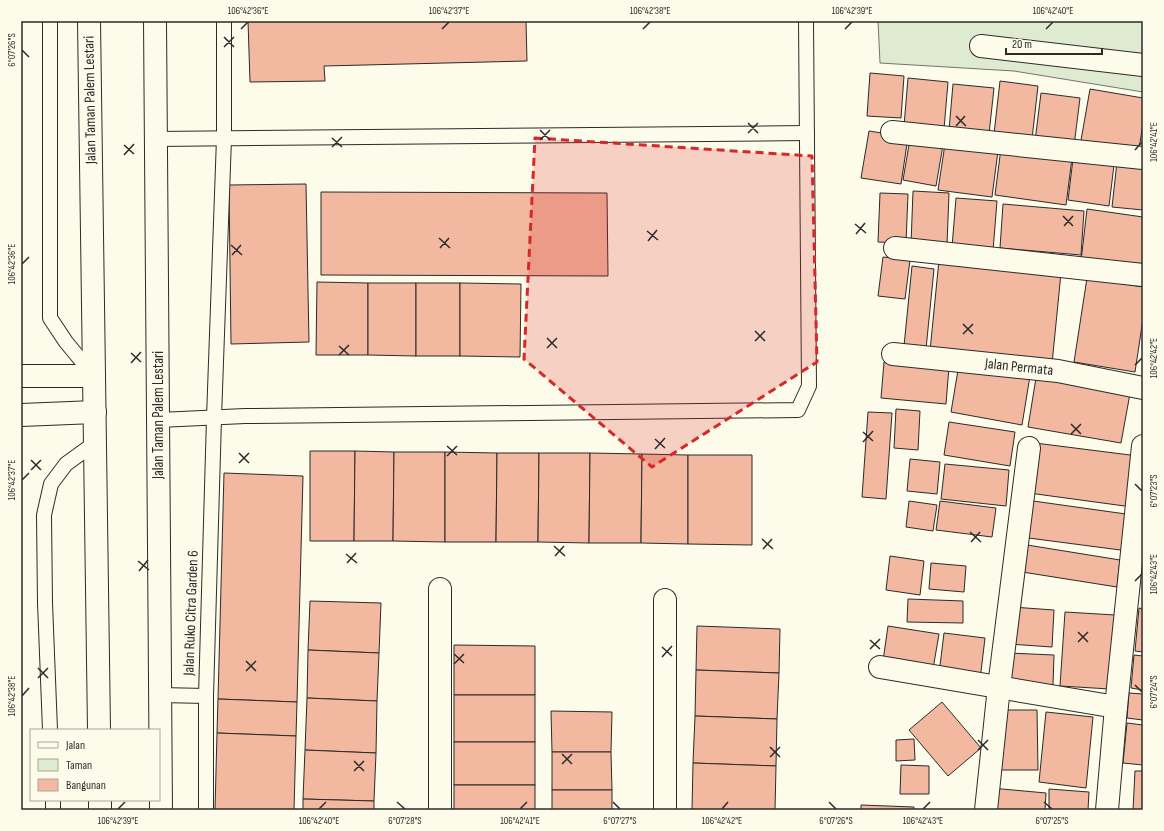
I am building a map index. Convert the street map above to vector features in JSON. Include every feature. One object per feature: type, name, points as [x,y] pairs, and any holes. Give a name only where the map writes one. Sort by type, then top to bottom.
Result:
[{"type":"street","name":"Jalan Taman Palem Lestari","points":[[89,21],[99,729]]},
{"type":"street","name":"Jalan Taman Palem Lestari","points":[[155,21],[162,810]]},
{"type":"street","points":[[981,46],[1143,65]]},
{"type":"street","points":[[892,132],[1143,158]]},
{"type":"street","points":[[895,248],[1143,275]]},
{"type":"street","name":"Jalan Permata","points":[[894,354],[1058,371],[1143,388]]},
{"type":"street","points":[[21,376],[94,376]]},
{"type":"street","points":[[21,414],[95,412]]},
{"type":"street","points":[[1107,810],[1143,446]]},
{"type":"street","points":[[986,810],[999,687],[1029,448]]},
{"type":"street","points":[[440,589],[440,810]]},
{"type":"street","points":[[665,600],[665,810]]},
{"type":"street","points":[[880,667],[1116,707]]},
{"type":"lane","points":[[50,21],[50,318],[66,342],[94,376]]},
{"type":"lane","name":"Jalan Ruko Citra Garden 6","points":[[206,810],[206,696],[224,138],[224,21]]},
{"type":"lane","points":[[159,420],[245,416],[798,410],[809,386],[806,21]]},
{"type":"lane","points":[[156,139],[807,133]]},
{"type":"lane","points":[[50,729],[45,603],[44,515],[51,484],[66,464],[95,443]]},
{"type":"lane","points":[[160,695],[206,696]]},
{"type":"highlighted area","points":[[535,138],[812,156],[817,362],[652,467],[524,359]]},
{"type":"green space","points":[[878,21],[1143,21],[1143,92],[1014,71],[880,63]]},
{"type":"building","points":[[248,21],[526,21],[527,61],[324,66],[325,81],[250,82]]},
{"type":"building","points":[[870,73],[904,76],[901,118],[867,116]]},
{"type":"building","points":[[908,78],[948,82],[944,129],[904,126]]},
{"type":"building","points":[[1000,81],[1038,86],[1032,139],[994,134]]},
{"type":"building","points":[[953,84],[994,88],[989,134],[949,130]]},
{"type":"building","points":[[1090,89],[1143,98],[1143,123],[1138,156],[1080,146]]},
{"type":"building","points":[[1041,93],[1080,98],[1074,146],[1035,141]]},
{"type":"building","points":[[869,131],[908,137],[901,184],[861,178]]},
{"type":"building","points":[[910,139],[943,145],[936,186],[903,180]]},
{"type":"building","points":[[945,144],[998,151],[992,197],[938,190]]},
{"type":"building","points":[[1001,148],[1072,158],[1066,205],[995,195]]},
{"type":"building","points":[[1073,159],[1114,165],[1109,206],[1068,200]]},
{"type":"building","points":[[1117,162],[1143,165],[1143,210],[1112,207]]},
{"type":"building","points":[[306,184],[309,342],[231,344],[229,185]]},
{"type":"building","points":[[913,191],[949,193],[947,245],[911,244]]},
{"type":"building","points":[[321,192],[607,193],[608,276],[321,275]]},
{"type":"building","points":[[880,193],[908,194],[906,243],[878,242]]},
{"type":"building","points":[[956,198],[997,201],[993,251],[952,247]]},
{"type":"building","points":[[1003,204],[1084,211],[1081,255],[1000,248]]},
{"type":"building","points":[[1087,209],[1143,217],[1143,270],[1081,261]]},
{"type":"building","points":[[883,257],[910,260],[905,299],[878,296]]},
{"type":"building","points":[[939,260],[1061,273],[1052,364],[930,351]]},
{"type":"building","points":[[912,266],[934,269],[926,349],[904,346]]},
{"type":"building","points":[[1087,278],[1143,287],[1143,319],[1135,372],[1074,362]]},
{"type":"building","points":[[317,282],[368,283],[368,355],[316,355]]},
{"type":"building","points":[[368,283],[416,283],[416,356],[368,355]]},
{"type":"building","points":[[416,283],[460,283],[460,356],[416,356]]},
{"type":"building","points":[[460,283],[521,284],[520,357],[460,356]]},
{"type":"building","points":[[884,362],[949,367],[946,404],[881,398]]},
{"type":"building","points":[[959,364],[1030,376],[1022,425],[951,412]]},
{"type":"building","points":[[1037,372],[1131,388],[1121,443],[1028,427]]},
{"type":"building","points":[[896,409],[920,411],[918,450],[894,448]]},
{"type":"building","points":[[868,412],[892,413],[886,499],[862,497]]},
{"type":"building","points":[[949,422],[1015,432],[1010,466],[944,455]]},
{"type":"building","points":[[1035,443],[1138,456],[1132,507],[1029,493]]},
{"type":"building","points":[[310,451],[355,451],[354,541],[310,541]]},
{"type":"building","points":[[355,451],[394,452],[393,541],[354,541]]},
{"type":"building","points":[[394,452],[445,452],[445,542],[393,541]]},
{"type":"building","points":[[445,452],[497,453],[496,542],[445,542]]},
{"type":"building","points":[[497,453],[539,453],[538,542],[496,542]]},
{"type":"building","points":[[539,453],[590,453],[589,543],[538,542]]},
{"type":"building","points":[[590,453],[642,454],[641,543],[589,543]]},
{"type":"building","points":[[642,454],[688,455],[688,544],[641,543]]},
{"type":"building","points":[[688,455],[752,455],[752,545],[688,544]]},
{"type":"building","points":[[910,459],[940,462],[937,494],[907,491]]},
{"type":"building","points":[[945,464],[1009,470],[1006,506],[941,499]]},
{"type":"building","points":[[224,473],[303,476],[297,702],[218,699]]},
{"type":"building","points":[[1026,500],[1133,515],[1128,551],[1021,537]]},
{"type":"building","points":[[909,501],[937,505],[933,531],[906,527]]},
{"type":"building","points":[[940,501],[996,508],[992,537],[936,530]]},
{"type":"building","points":[[1021,544],[1120,560],[1117,587],[1016,571]]},
{"type":"building","points":[[890,556],[924,561],[920,595],[886,590]]},
{"type":"building","points":[[931,563],[966,566],[964,592],[929,589]]},
{"type":"building","points":[[908,599],[963,601],[963,623],[907,622]]},
{"type":"building","points":[[310,601],[381,603],[379,653],[308,650]]},
{"type":"building","points":[[1012,607],[1054,610],[1052,647],[1009,644]]},
{"type":"building","points":[[1139,608],[1143,609],[1143,652],[1135,651]]},
{"type":"building","points":[[1065,612],[1115,615],[1110,689],[1060,686]]},
{"type":"building","points":[[697,626],[780,629],[779,673],[696,670]]},
{"type":"building","points":[[888,626],[939,634],[933,669],[883,661]]},
{"type":"building","points":[[944,633],[985,638],[980,680],[939,674]]},
{"type":"building","points":[[454,645],[535,646],[535,695],[454,695]]},
{"type":"building","points":[[308,650],[379,653],[377,701],[307,698]]},
{"type":"building","points":[[1008,653],[1054,655],[1053,685],[1007,683]]},
{"type":"building","points":[[1134,655],[1143,656],[1143,690],[1131,688]]},
{"type":"building","points":[[696,670],[779,673],[777,719],[695,716]]},
{"type":"building","points":[[1129,693],[1143,694],[1143,720],[1127,718]]},
{"type":"building","points":[[454,695],[535,695],[535,742],[454,742]]},
{"type":"building","points":[[307,698],[377,701],[376,753],[305,750]]},
{"type":"building","points":[[218,699],[297,702],[296,736],[217,733]]},
{"type":"building","points":[[942,702],[981,748],[948,776],[909,730]]},
{"type":"building","points":[[998,710],[1037,710],[1038,770],[998,770]]},
{"type":"building","points":[[551,711],[612,712],[611,752],[552,752]]},
{"type":"building","points":[[1046,712],[1093,717],[1086,788],[1039,782]]},
{"type":"building","points":[[695,716],[777,719],[776,766],[693,763]]},
{"type":"building","points":[[1127,723],[1143,725],[1143,765],[1123,763]]},
{"type":"building","points":[[217,733],[296,736],[294,810],[215,810]]},
{"type":"building","points":[[914,739],[915,760],[896,761],[896,740]]},
{"type":"building","points":[[454,742],[535,742],[535,785],[454,785]]},
{"type":"building","points":[[305,750],[376,753],[374,801],[303,799]]},
{"type":"building","points":[[552,752],[611,752],[612,790],[552,790]]},
{"type":"building","points":[[693,763],[776,766],[775,810],[692,810]]},
{"type":"building","points":[[901,765],[929,766],[929,794],[900,794]]},
{"type":"building","points":[[1135,771],[1143,771],[1143,810],[1133,810]]},
{"type":"building","points":[[454,785],[535,785],[535,810],[454,810]]},
{"type":"building","points":[[991,788],[1046,793],[1045,810],[989,810]]},
{"type":"building","points":[[1049,789],[1089,792],[1088,810],[1049,810]]},
{"type":"building","points":[[552,790],[612,790],[612,810],[552,810]]},
{"type":"building","points":[[303,799],[374,801],[374,810],[303,810]]},
{"type":"building","points":[[861,805],[914,807],[914,810],[861,810]]}]
